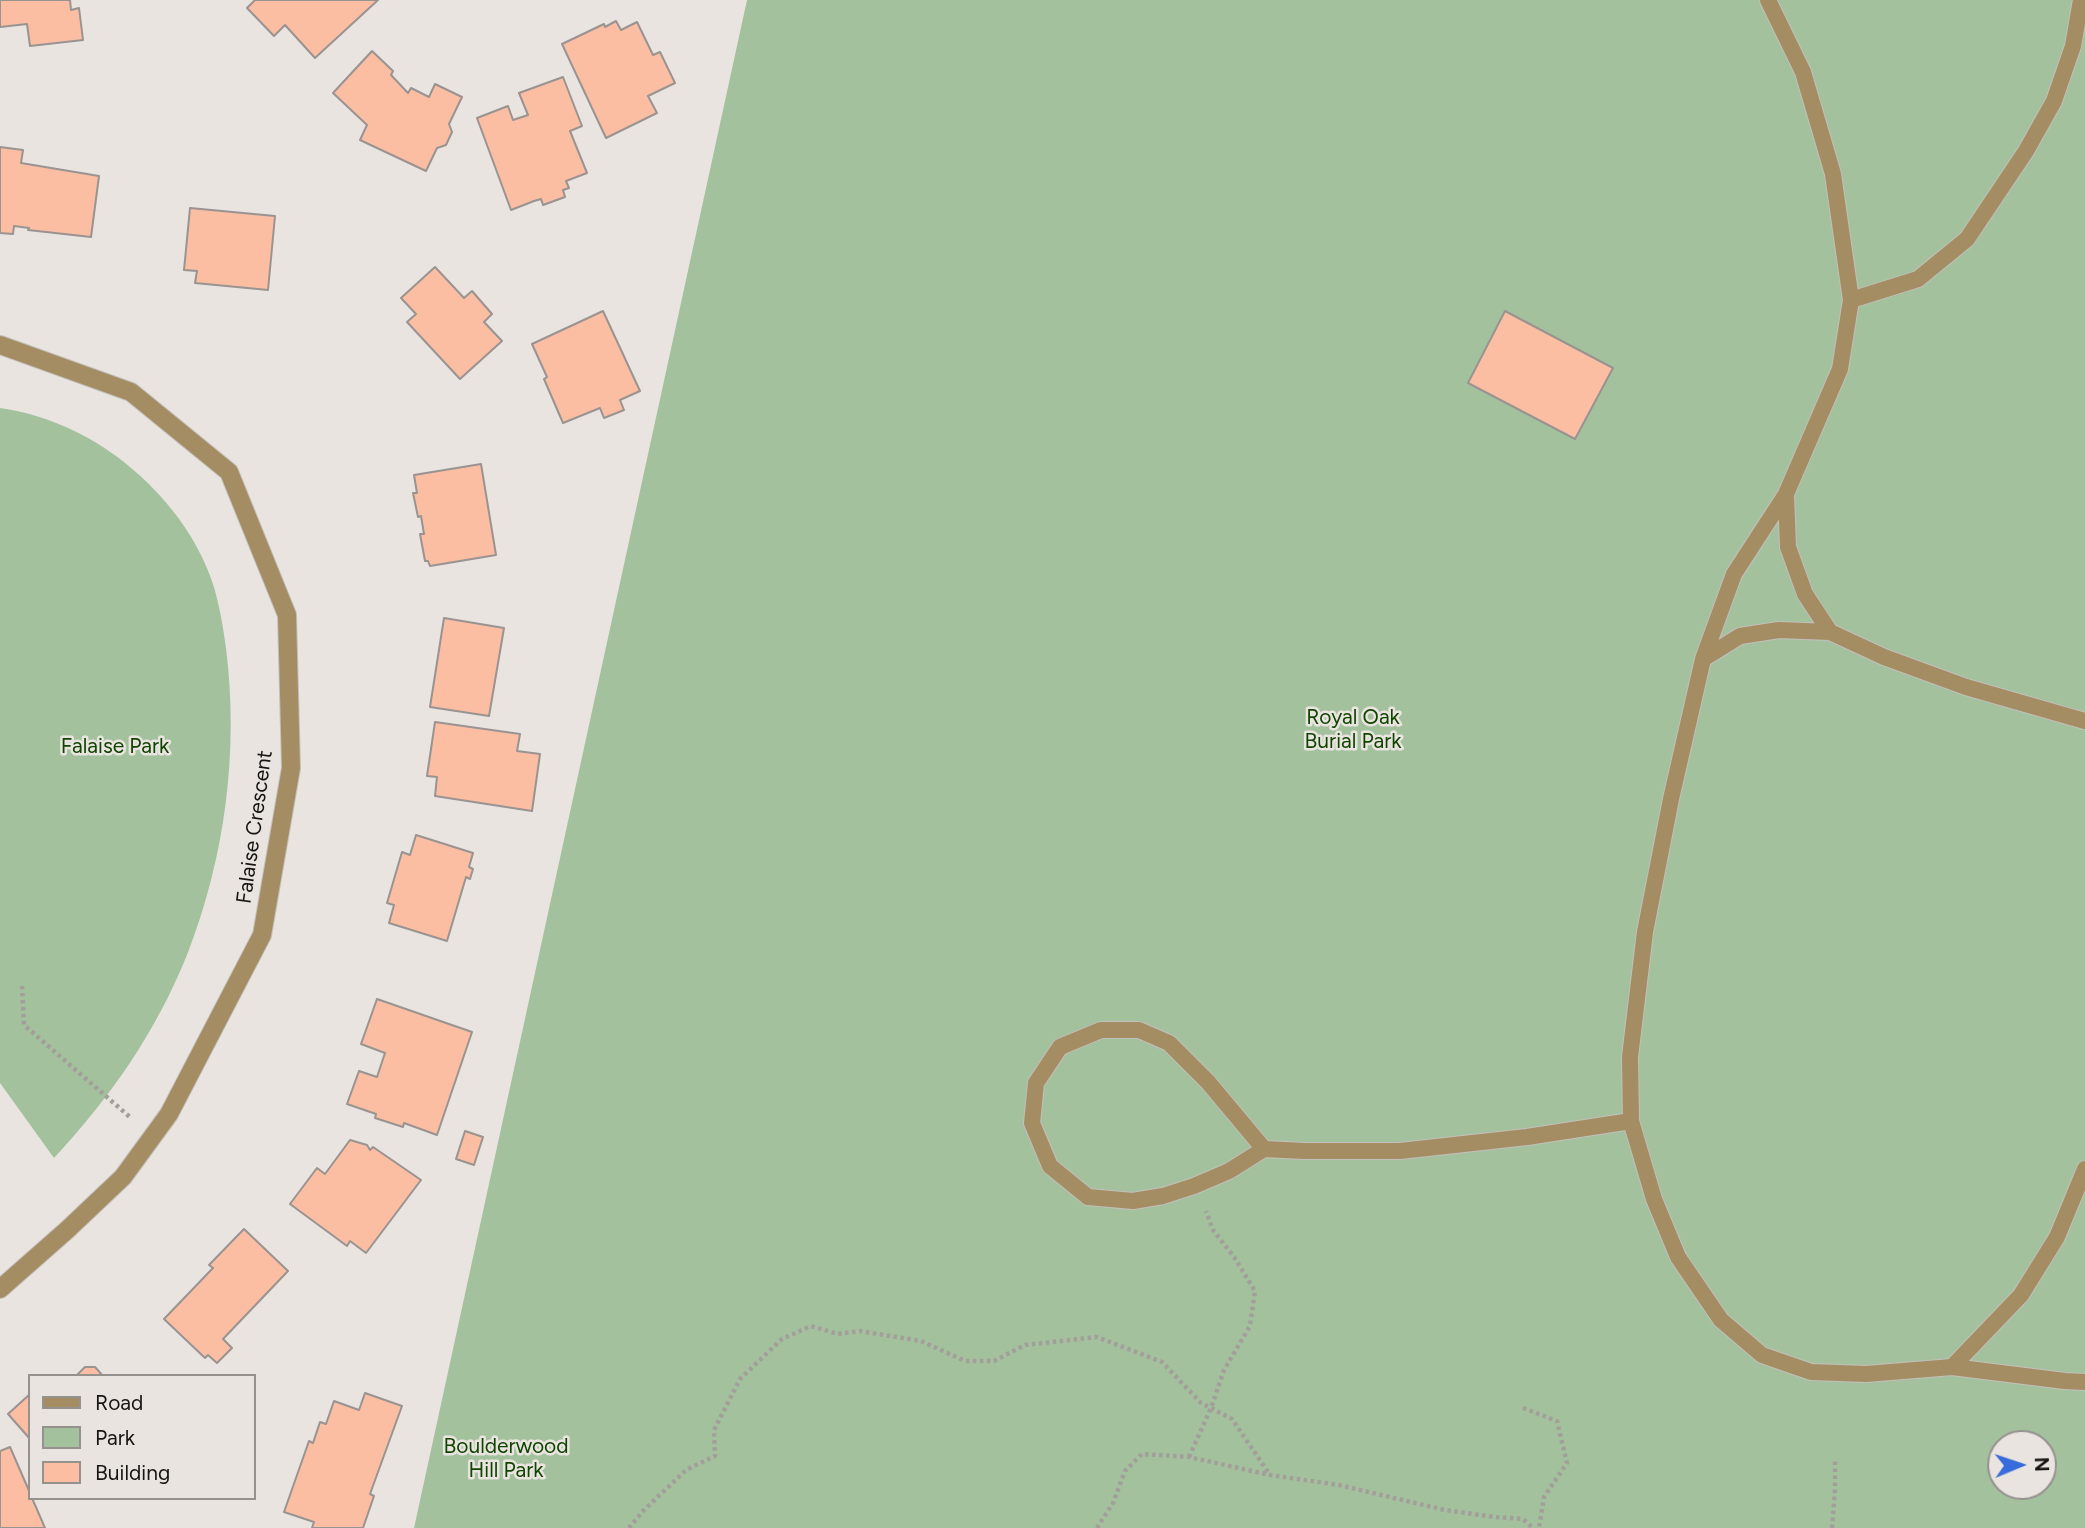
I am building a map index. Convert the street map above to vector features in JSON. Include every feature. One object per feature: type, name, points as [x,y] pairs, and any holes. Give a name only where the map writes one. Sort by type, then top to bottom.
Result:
[{"type":"street","name":"Falaise Crescent","points":[[0,345],[131,392],[229,472],[287,615],[291,768],[262,935],[169,1114],[123,1178],[0,1289]]},
{"type":"lane","points":[[1768,0],[1803,72],[1833,174],[1851,300],[1840,369],[1786,494],[1734,574],[1703,659],[1671,799],[1645,932],[1630,1057],[1631,1121],[1654,1199],[1678,1257],[1721,1321],[1762,1355],[1811,1373],[1866,1374],[1952,1367],[2085,1382]]},
{"type":"lane","points":[[1851,300],[1918,279],[1967,239],[2026,151],[2054,100],[2073,46],[2081,0]]},
{"type":"lane","points":[[1786,494],[1788,547],[1805,594],[1830,632]]},
{"type":"lane","points":[[1703,659],[1740,636],[1779,630],[1830,632],[1884,657],[1966,687],[2085,721]]},
{"type":"lane","points":[[1264,1149],[1208,1082],[1169,1043],[1139,1030],[1101,1030],[1060,1047],[1036,1083],[1032,1123],[1050,1167],[1088,1197],[1133,1201],[1163,1196],[1194,1186],[1229,1171],[1264,1149],[1400,1151],[1527,1137],[1631,1121]]},
{"type":"lane","points":[[1952,1367],[2021,1295],[2057,1237],[2085,1169]]},
{"type":"path","points":[[22,986],[24,1025],[153,1137]]},
{"type":"path","points":[[1189,1457],[1211,1408],[1224,1370],[1250,1326],[1255,1291],[1213,1230],[1205,1205],[1194,1186]]},
{"type":"path","points":[[629,1528],[686,1470],[715,1456],[714,1430],[740,1379],[782,1339],[811,1326],[838,1334],[860,1331],[921,1341],[965,1361],[995,1362],[1025,1345],[1097,1337],[1162,1362],[1201,1403],[1232,1419],[1270,1475]]},
{"type":"path","points":[[1523,1408],[1557,1421],[1567,1463],[1544,1497],[1539,1528]]},
{"type":"path","points":[[1097,1528],[1113,1503],[1125,1471],[1142,1454],[1189,1457],[1270,1475],[1339,1485],[1445,1510],[1523,1519],[1533,1528]]},
{"type":"path","points":[[1832,1528],[1835,1461]]},
{"type":"green space","name":"Royal Oak Burial Park","points":[[747,0],[2085,0],[2085,1528],[414,1528]]},
{"type":"green space","name":"Falaise Park","points":[[0,408],[46,419],[89,439],[132,468],[161,496],[185,527],[212,581],[224,631],[230,687],[231,726],[226,804],[211,881],[187,955],[161,1011],[130,1063],[94,1112],[54,1158],[0,1083]]},
{"type":"building","points":[[0,0],[70,0],[71,10],[79,8],[83,40],[30,46],[27,24],[0,27]]},
{"type":"building","points":[[255,0],[378,0],[315,58],[285,25],[274,36],[247,8]]},
{"type":"building","points":[[616,21],[621,30],[637,22],[653,55],[660,52],[675,83],[648,96],[657,113],[606,138],[562,44]]},
{"type":"building","points":[[372,51],[393,71],[391,75],[408,93],[411,88],[429,97],[435,84],[462,97],[449,124],[452,132],[446,145],[437,148],[426,171],[360,140],[367,125],[333,93]]},
{"type":"building","points":[[563,77],[582,126],[570,131],[587,173],[566,181],[569,188],[563,190],[565,197],[543,205],[541,199],[511,210],[477,118],[508,106],[513,120],[528,115],[519,93]]},
{"type":"building","points":[[0,147],[23,150],[21,163],[99,176],[91,237],[14,226],[13,234],[0,233]]},
{"type":"building","points":[[190,208],[275,216],[268,290],[195,283],[197,271],[184,270]]},
{"type":"building","points":[[435,267],[464,298],[472,291],[492,314],[484,322],[502,341],[460,379],[407,322],[416,314],[401,298]]},
{"type":"building","points":[[603,311],[640,391],[620,400],[624,410],[604,418],[600,408],[563,423],[532,344]]},
{"type":"building","points":[[1505,311],[1613,368],[1575,439],[1468,383]]},
{"type":"building","points":[[481,464],[496,555],[430,566],[428,561],[425,561],[420,534],[424,534],[413,493],[417,493],[414,475]]},
{"type":"building","points":[[444,618],[504,628],[489,716],[430,707]]},
{"type":"building","points":[[435,722],[520,734],[517,751],[540,754],[532,811],[435,796],[437,777],[427,776]]},
{"type":"building","points":[[416,835],[473,853],[469,867],[473,869],[470,879],[466,877],[447,941],[389,923],[394,905],[387,903],[402,852],[410,855]]},
{"type":"building","points":[[377,999],[472,1032],[437,1135],[404,1123],[403,1127],[375,1118],[376,1114],[347,1104],[359,1071],[377,1077],[385,1053],[361,1044]]},
{"type":"building","points":[[465,1131],[483,1137],[474,1165],[456,1159]]},
{"type":"building","points":[[350,1140],[367,1145],[370,1150],[373,1147],[421,1180],[366,1253],[350,1241],[347,1246],[290,1204],[317,1168],[325,1174]]},
{"type":"building","points":[[244,1229],[288,1271],[223,1339],[232,1348],[217,1363],[208,1355],[205,1358],[164,1319],[213,1268],[209,1265]]},
{"type":"building","points":[[85,1367],[95,1367],[101,1374],[78,1374]]},
{"type":"building","points":[[365,1393],[402,1406],[370,1494],[374,1496],[363,1528],[312,1528],[314,1522],[284,1512],[309,1441],[313,1443],[320,1422],[326,1424],[334,1401],[359,1410]]},
{"type":"building","points":[[28,1396],[28,1437],[8,1414]]},
{"type":"building","points":[[10,1447],[28,1488],[28,1500],[33,1500],[45,1528],[0,1528],[0,1451]]},
{"type":"park label","name":"Boulderwood Hill Park","points":[[506,1459]]}]
